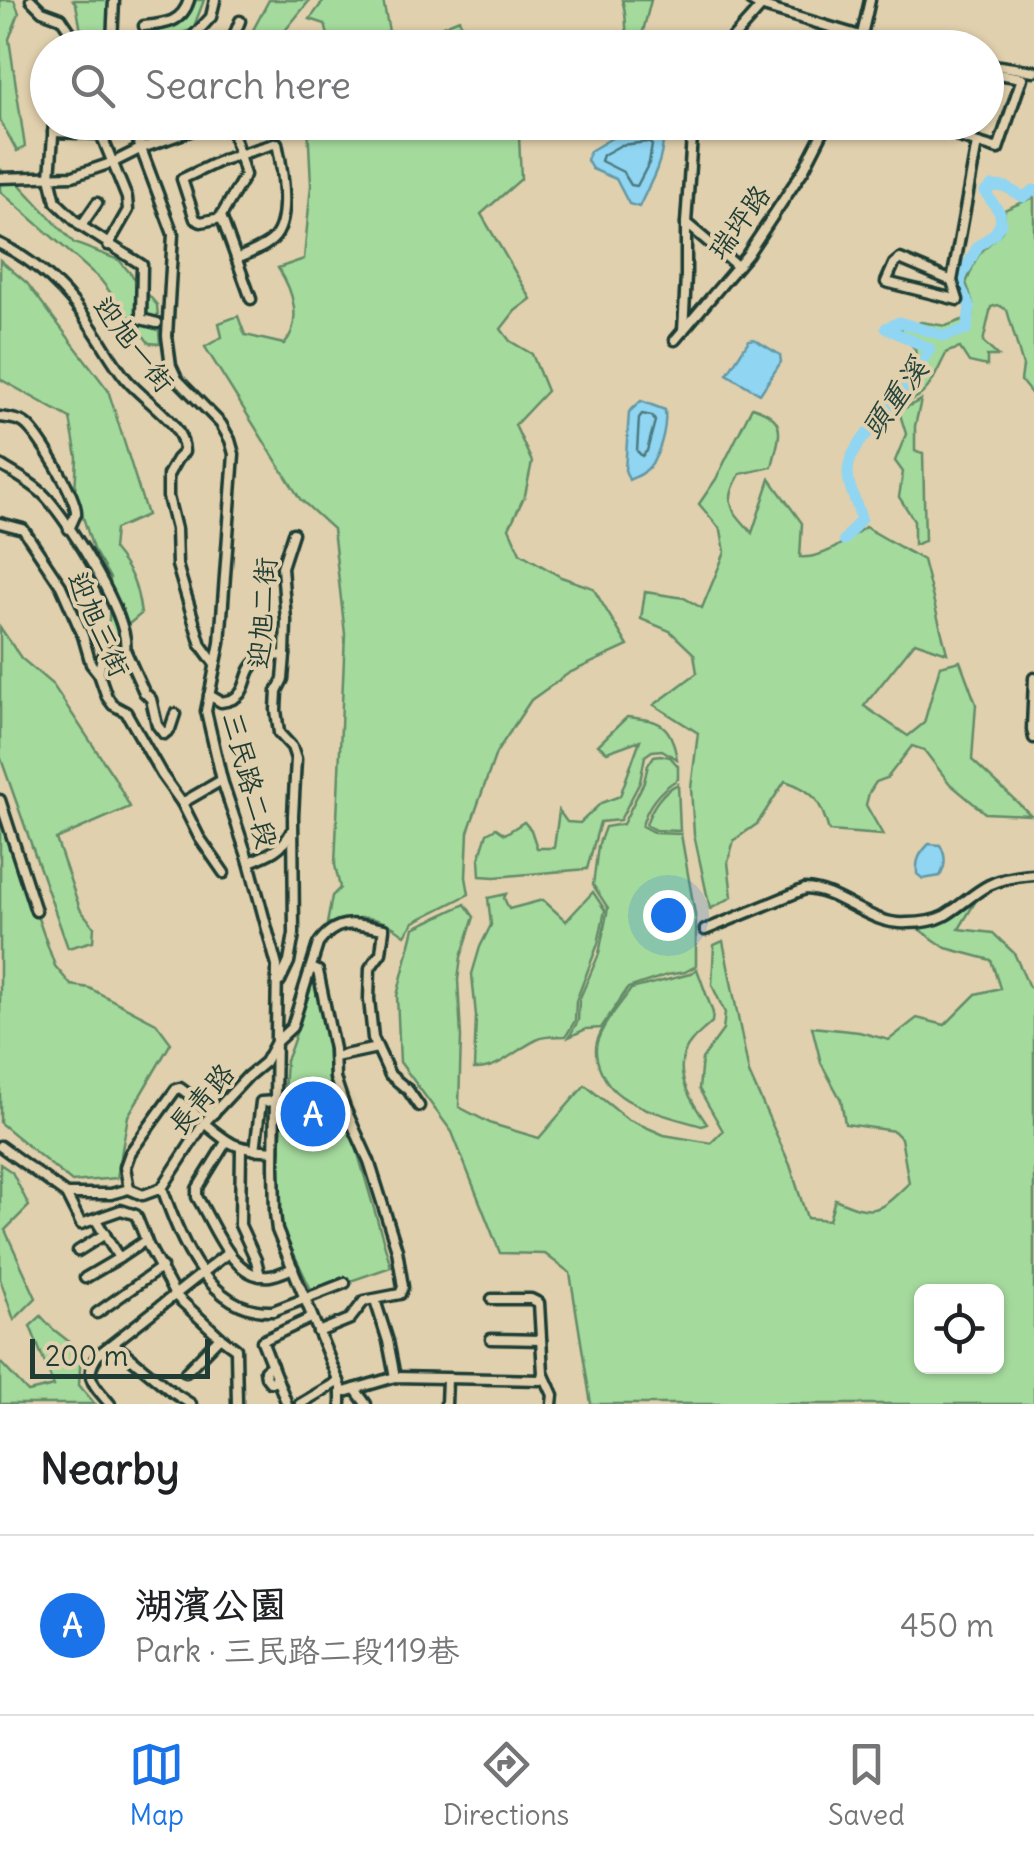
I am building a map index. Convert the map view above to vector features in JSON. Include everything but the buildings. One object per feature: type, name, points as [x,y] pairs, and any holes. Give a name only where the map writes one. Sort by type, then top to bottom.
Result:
[{"type":"street","points":[[31,0],[42,11],[61,18],[69,30]]},
{"type":"street","points":[[113,30],[114,0]]},
{"type":"street","points":[[144,26],[168,24],[180,16],[189,0]]},
{"type":"street","points":[[199,30],[210,17],[215,0]]},
{"type":"street","points":[[750,0],[842,30]]},
{"type":"street","points":[[864,30],[870,0]]},
{"type":"street","points":[[740,30],[763,3]]},
{"type":"street","points":[[236,30],[240,21]]},
{"type":"street","points":[[1004,67],[1034,71]]},
{"type":"street","points":[[1004,75],[1022,78],[1004,131]]},
{"type":"street","points":[[53,140],[50,177],[56,202],[81,226],[142,265],[141,319],[157,324]]},
{"type":"street","points":[[104,140],[128,210],[108,245]]},
{"type":"street","name":"三民路二段","points":[[139,140],[173,234],[168,336],[171,366],[177,379],[221,424],[234,454],[223,605],[206,711],[222,780],[277,966],[277,1230],[339,1381],[341,1404]]},
{"type":"street","points":[[1,176],[74,176],[164,140]]},
{"type":"street","points":[[235,140],[240,155],[245,175],[221,218],[201,222],[195,218],[182,178],[222,160],[240,155],[276,142],[284,174],[280,227],[273,240],[237,258]]},
{"type":"street","points":[[683,331],[692,140]]},
{"type":"street","name":"瑞坪路","points":[[675,340],[747,255],[804,170],[819,140]]},
{"type":"street","points":[[968,140],[998,149],[1001,140]]},
{"type":"street","points":[[952,280],[900,259],[886,282],[958,300],[952,280],[977,143]]},
{"type":"street","points":[[81,226],[97,203]]},
{"type":"street","points":[[221,218],[250,299]]},
{"type":"street","points":[[686,223],[736,266]]},
{"type":"street","name":"迎旭一街","points":[[0,244],[27,258],[62,289],[125,378],[172,423],[184,444],[184,452],[168,475],[168,496],[176,529],[178,565],[201,645],[215,664]]},
{"type":"street","points":[[0,417],[23,422],[44,446],[74,500],[76,515],[69,529]]},
{"type":"street","points":[[0,465],[44,494],[113,599],[127,639],[125,650],[144,692],[152,699],[157,725],[164,734],[175,714]]},
{"type":"street","name":"迎旭三街","points":[[0,524],[23,529],[61,586],[107,697],[126,712],[224,873]]},
{"type":"street","name":"迎旭二街","points":[[277,986],[290,962],[294,934],[296,759],[292,747],[279,733],[276,710],[286,622],[282,567],[293,532]]},
{"type":"street","points":[[99,674],[103,654],[113,649],[125,650]]},
{"type":"street","points":[[209,695],[220,702],[238,696],[253,665],[263,657],[284,655]]},
{"type":"street","points":[[1034,678],[1034,738]]},
{"type":"street","points":[[182,803],[222,780]]},
{"type":"street","points":[[0,800],[36,912]]},
{"type":"street","points":[[248,862],[286,843],[293,828]]},
{"type":"street","points":[[705,930],[804,889],[900,924],[925,922],[942,917],[986,886],[1003,879],[1034,875]]},
{"type":"street","name":"長青路","points":[[162,1188],[204,1123],[265,1062],[276,1042],[292,1027],[318,944],[334,928],[352,924],[384,929],[382,953],[370,968],[370,1020],[377,1048]]},
{"type":"street","points":[[311,968],[318,971],[335,1057],[335,1078],[397,1250],[403,1287],[400,1294],[364,1301],[350,1320],[318,1332]]},
{"type":"street","points":[[335,1057],[377,1048],[390,1075],[419,1106]]},
{"type":"street","points":[[130,1189],[125,1167],[130,1153],[176,1089],[214,1113]]},
{"type":"street","points":[[255,1150],[261,1102],[276,1100]]},
{"type":"street","points":[[204,1123],[226,1142],[240,1148],[274,1151]]},
{"type":"street","points":[[226,1142],[197,1188],[228,1254],[260,1276],[293,1268]]},
{"type":"street","points":[[0,1146],[66,1194],[81,1224],[121,1210],[136,1214],[175,1295],[236,1348],[237,1404]]},
{"type":"street","points":[[240,1148],[240,1226],[260,1276]]},
{"type":"street","points":[[66,1194],[111,1194],[130,1189],[143,1195],[162,1188],[176,1226],[202,1274],[214,1288],[244,1308],[274,1311],[345,1284]]},
{"type":"street","points":[[96,1220],[119,1258]]},
{"type":"street","points":[[78,1251],[105,1234]]},
{"type":"street","points":[[86,1278],[146,1240]]},
{"type":"street","points":[[110,1404],[92,1383],[89,1372],[98,1355],[228,1254]]},
{"type":"street","points":[[97,1313],[162,1268]]},
{"type":"street","points":[[492,1299],[539,1303],[544,1373],[553,1395],[552,1404]]},
{"type":"street","points":[[375,1300],[394,1377]]},
{"type":"street","points":[[288,1404],[262,1341],[311,1318]]},
{"type":"street","points":[[186,1372],[220,1337]]},
{"type":"street","points":[[491,1339],[542,1340]]},
{"type":"street","points":[[114,1344],[191,1404]]},
{"type":"street","points":[[341,1394],[394,1377],[525,1381],[540,1380],[544,1373]]},
{"type":"street","points":[[446,1404],[447,1379]]},
{"type":"street","points":[[300,1404],[339,1381]]},
{"type":"street","points":[[355,1389],[366,1404]]},
{"type":"green space","points":[[0,0],[14,0],[19,13],[9,39],[25,147],[17,151],[0,120]]},
{"type":"green space","points":[[73,0],[113,0],[113,30],[81,30]]},
{"type":"green space","points":[[196,0],[204,0],[193,29],[161,30],[171,26]]},
{"type":"green space","points":[[269,0],[310,0],[285,30],[253,30]]},
{"type":"green space","points":[[324,0],[383,0],[389,30],[327,30],[325,24],[310,19]]},
{"type":"green space","points":[[622,0],[651,0],[643,30],[627,30]]},
{"type":"green space","points":[[459,19],[464,30],[433,30]]},
{"type":"green space","points":[[309,140],[519,140],[521,179],[481,214],[531,299],[501,329],[510,341],[532,354],[547,391],[515,425],[532,462],[525,495],[509,528],[520,553],[561,577],[593,588],[628,646],[569,673],[531,700],[496,753],[468,832],[469,894],[414,922],[405,935],[377,919],[327,924],[332,896],[340,888],[335,865],[345,634],[333,529],[300,499],[205,347],[222,337],[219,323],[238,316],[245,335],[284,344],[290,336],[294,306],[278,268],[304,259],[311,185]]},
{"type":"green space","points":[[0,169],[74,243],[119,260],[157,305],[160,344],[149,343],[100,279],[0,191]]},
{"type":"green space","points":[[1034,197],[1034,397],[1021,381],[1023,366],[1007,310],[998,305],[991,307],[983,342],[998,356],[987,356],[987,366],[969,362],[960,348],[947,352],[931,383],[919,396],[886,404],[916,356],[899,330],[921,322],[946,326],[973,316],[966,283],[976,259],[1002,230],[1004,210]]},
{"type":"green space","points":[[0,260],[27,283],[108,390],[147,515],[115,529],[113,549],[133,579],[141,614],[99,645],[109,620],[110,578],[93,549],[75,491],[77,458],[70,418],[0,379]]},
{"type":"green space","points":[[921,400],[915,451],[923,453],[925,541],[914,545],[914,520],[899,497],[903,472],[895,461],[906,434],[899,411]]},
{"type":"green space","points":[[752,407],[772,417],[779,437],[772,467],[740,474],[731,493],[735,512],[752,533],[770,479],[802,523],[800,557],[826,552],[865,527],[923,560],[947,653],[915,642],[864,706],[908,736],[924,723],[940,666],[960,661],[976,704],[972,760],[1031,815],[985,813],[950,784],[924,750],[912,746],[887,778],[876,782],[869,793],[866,805],[883,835],[829,831],[815,799],[785,781],[757,824],[734,840],[728,862],[732,897],[710,909],[694,834],[691,788],[698,733],[654,705],[697,673],[694,654],[670,631],[641,619],[645,592],[684,598],[702,608],[725,552],[721,530],[699,504]]},
{"type":"green space","points":[[0,627],[21,658],[53,685],[130,807],[56,839],[80,909],[94,927],[93,941],[68,948],[0,756]]},
{"type":"green space","points":[[627,717],[662,726],[671,737],[677,759],[662,750],[645,756],[640,782],[620,820],[600,822],[587,869],[480,876],[479,859],[487,833],[496,828],[505,834],[524,822],[537,848],[554,848],[559,811],[567,822],[580,823],[601,803],[620,796],[640,740],[607,752],[598,745]]},
{"type":"green space","points":[[654,756],[670,757],[678,766],[678,779],[655,799],[642,826],[655,833],[681,834],[696,920],[696,966],[628,988],[601,1028],[586,1029],[569,1037],[578,1021],[579,1000],[599,954],[608,908],[593,885],[598,846],[605,827],[623,824],[648,765]]},
{"type":"green space","points":[[678,784],[680,831],[655,830],[646,825],[658,801]]},
{"type":"green space","points":[[0,811],[55,966],[71,985],[89,988],[156,1023],[171,1043],[128,1116],[117,1178],[72,1182],[0,1123]]},
{"type":"green space","points":[[593,892],[605,910],[598,944],[576,1001],[575,1021],[566,1036],[541,1038],[501,1062],[474,1069],[476,1016],[472,974],[491,925],[488,898],[506,894],[509,909],[543,900],[566,921]]},
{"type":"green space","points":[[465,904],[474,917],[458,980],[459,1107],[492,1124],[539,1138],[585,1085],[627,1119],[664,1135],[711,1143],[723,1131],[699,1089],[702,1059],[723,1030],[725,1013],[712,985],[714,945],[723,941],[749,1073],[790,1165],[807,1218],[829,1220],[835,1199],[859,1208],[876,1209],[909,1183],[901,1138],[894,1131],[845,1124],[841,1100],[821,1063],[812,1027],[889,1040],[917,1018],[945,1025],[976,994],[1000,988],[991,960],[946,948],[917,928],[974,904],[959,929],[993,933],[1014,953],[1029,987],[1034,988],[1034,1404],[591,1404],[570,1273],[545,1254],[500,1253],[452,1132],[400,1062],[397,996],[414,928]]},
{"type":"green space","points":[[697,969],[713,1013],[712,1022],[686,1049],[682,1072],[687,1091],[707,1124],[702,1126],[648,1110],[621,1096],[602,1072],[596,1049],[603,1028],[631,989]]},
{"type":"green space","points":[[314,971],[327,1035],[329,1082],[356,1147],[391,1267],[313,1294],[276,1216],[286,1060]]},
{"type":"green space","points":[[0,1164],[12,1172],[29,1206],[5,1230],[36,1298],[14,1320],[0,1279]]},
{"type":"green space","points":[[41,1316],[81,1351],[79,1385],[95,1404],[0,1404],[0,1362],[28,1392],[54,1386],[30,1326]]},
{"type":"water","points":[[609,140],[663,140],[654,175],[639,207],[629,204],[616,179],[592,169],[587,160],[590,151]]},
{"type":"water","points":[[754,339],[780,355],[781,362],[760,394],[727,374],[749,340]]},
{"type":"water","points":[[641,401],[665,410],[665,426],[654,460],[629,480],[625,470],[629,412]]},
{"type":"water","points":[[929,844],[940,845],[944,864],[940,876],[923,879],[917,874],[917,865]]},
{"type":"waterway","name":"頭重溪","points":[[844,540],[861,519],[848,479],[853,454],[895,402],[930,349],[886,328],[899,322],[945,336],[967,329],[970,307],[960,286],[961,277],[978,246],[1001,223],[1000,213],[985,192],[992,186],[1006,187],[1023,197],[1034,190]]},
{"type":"place","name":"湖濱公園","points":[[313,1114]]}]
